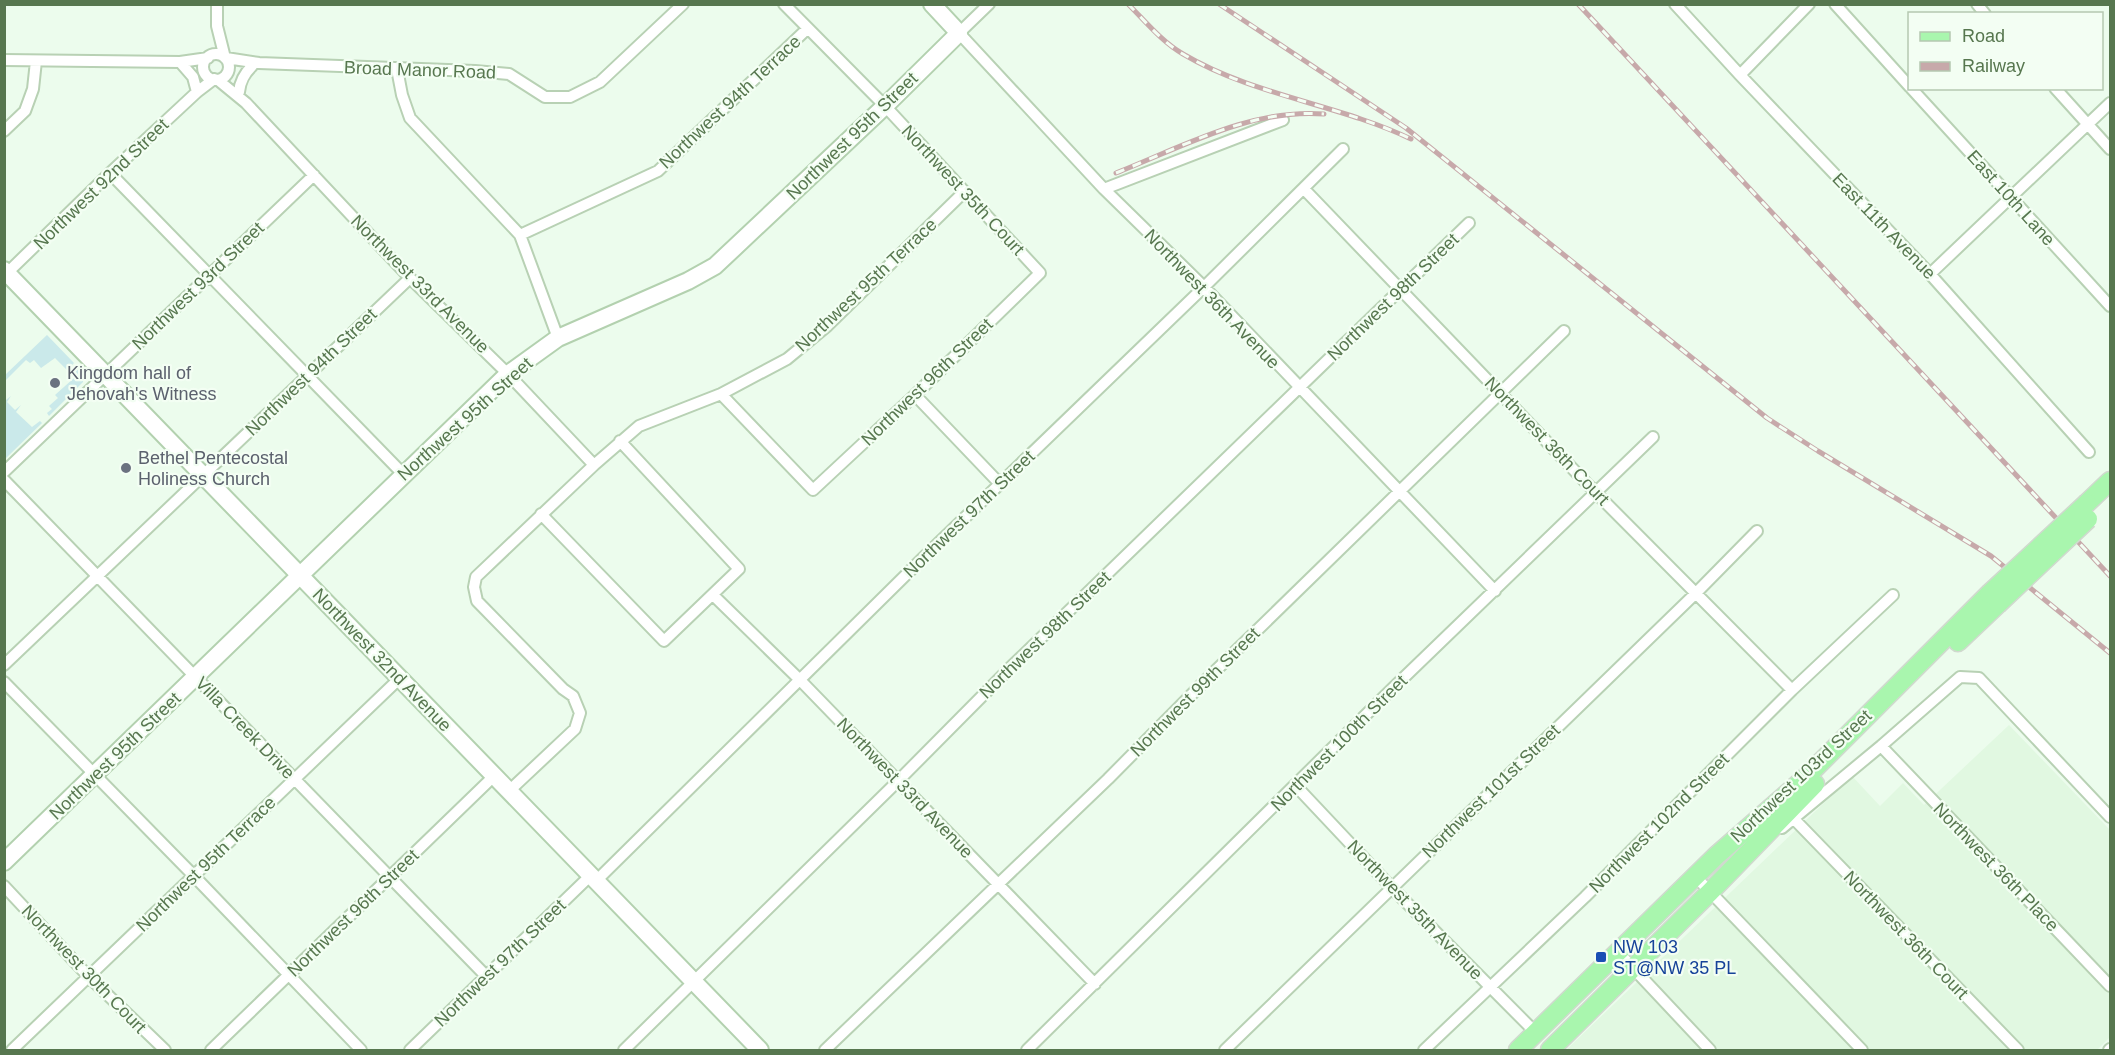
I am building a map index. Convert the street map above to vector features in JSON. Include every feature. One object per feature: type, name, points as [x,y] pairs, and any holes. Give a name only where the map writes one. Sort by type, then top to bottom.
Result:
[{"type":"main road","points":[[2091,508],[2110,481]]},
{"type":"main road","points":[[2091,508],[2110,498]]},
{"type":"main road","name":"Northwest 103rd Street","points":[[1545,1047],[1578,992],[1618,952],[1695,876],[1804,779],[2091,508]]},
{"type":"main road","name":"Northwest 103rd Street","points":[[1518,1050],[1545,1047],[1633,969],[1748,854],[1994,599]]},
{"type":"street","points":[[180,62],[216,75],[229,65],[225,58],[218,26],[217,4]]},
{"type":"street","name":"Broad Manor Road","points":[[209,57],[218,54],[225,58],[256,65],[509,74],[545,97],[570,97],[600,82],[683,4]]},
{"type":"street","name":"Northwest 35th Court","points":[[784,4],[885,106],[1040,273]]},
{"type":"street","name":"Northwest 36th Avenue","points":[[932,4],[1104,189],[1204,288],[1495,591]]},
{"type":"street","name":"Northwest 95th Street","points":[[4,862],[508,374],[558,338],[688,281],[715,266],[885,106],[988,4]]},
{"type":"street","name":"East 11th Avenue","points":[[1675,4],[1930,274],[2089,452]]},
{"type":"street","points":[[1740,75],[1809,4]]},
{"type":"street","name":"East 10th Lane","points":[[1835,4],[1908,86]]},
{"type":"street","name":"Northwest 92nd Street","points":[[6,273],[216,75],[204,63],[209,57],[218,26]]},
{"type":"street","name":"Northwest 94th Terrace","points":[[520,235],[658,171],[807,29]]},
{"type":"street","points":[[4,60],[180,62],[209,57]]},
{"type":"street","points":[[4,130],[25,111],[33,89],[36,61]]},
{"type":"street","points":[[180,62],[193,77],[197,92]]},
{"type":"street","points":[[239,92],[244,74],[256,65]]},
{"type":"street","name":"Broad Manor Road","points":[[216,75],[256,65]]},
{"type":"street","points":[[397,69],[402,95],[410,118],[520,235],[558,338]]},
{"type":"street","name":"Northwest 33rd Avenue","points":[[216,75],[239,92],[246,103]]},
{"type":"street","name":"Northwest 33rd Avenue","points":[[216,75],[246,103],[410,278],[508,374],[594,465]]},
{"type":"street","name":"East 10th Lane","points":[[1912,90],[2110,306]]},
{"type":"street","points":[[2057,90],[2110,149]]},
{"type":"street","points":[[1930,274],[2110,103]]},
{"type":"street","points":[[1104,189],[1283,120]]},
{"type":"street","name":"Northwest 97th Street","points":[[410,1050],[800,680],[1343,150]]},
{"type":"street","points":[[110,173],[404,474]]},
{"type":"street","name":"Northwest 93rd Street","points":[[4,472],[314,175]]},
{"type":"street","name":"Northwest 36th Court","points":[[1304,189],[1596,493],[1792,690]]},
{"type":"street","name":"Northwest 95th Terrace","points":[[509,791],[575,729],[580,712],[573,696],[563,689],[477,601],[474,587],[476,577],[541,514],[639,426],[721,394],[787,359],[827,326],[964,192]]},
{"type":"street","name":"Northwest 98th Street","points":[[624,1050],[1012,666],[1469,223]]},
{"type":"street","name":"Northwest 32nd Avenue","points":[[6,273],[760,1050]]},
{"type":"street","name":"Northwest 96th Street","points":[[721,394],[813,490],[915,395],[1040,273]]},
{"type":"street","name":"Northwest 94th Street","points":[[4,665],[410,278]]},
{"type":"street","name":"Northwest 99th Street","points":[[825,1050],[1108,779],[1206,680],[1564,331]]},
{"type":"street","points":[[915,395],[1000,484]]},
{"type":"street","name":"Northwest 100th Street","points":[[1027,1050],[1392,689],[1653,437]]},
{"type":"street","points":[[541,514],[664,641],[739,569],[620,441]]},
{"type":"street","name":"Villa Creek Drive","points":[[4,480],[99,575],[486,976]]},
{"type":"street","name":"Northwest 101st Street","points":[[1225,1050],[1757,531]]},
{"type":"street","name":"Northwest 33rd Avenue","points":[[713,595],[800,680],[1095,984]]},
{"type":"street","name":"Northwest 102nd Street","points":[[1425,1050],[1580,902],[1792,690],[1893,595]]},
{"type":"street","name":"Northwest 103rd Street","points":[[1748,854],[1881,747],[1960,677],[1979,678],[2110,817]]},
{"type":"street","name":"Northwest 95th Terrace","points":[[12,1050],[400,678]]},
{"type":"street","points":[[4,682],[195,876],[361,1050]]},
{"type":"street","name":"Northwest 36th Place","points":[[1881,747],[2110,987]]},
{"type":"street","name":"Northwest 96th Street","points":[[211,1050],[494,776]]},
{"type":"street","name":"Northwest 35th Avenue","points":[[1296,786],[1545,1047]]},
{"type":"street","name":"Northwest 36th Court","points":[[1794,819],[2018,1050]]},
{"type":"street","points":[[1695,876],[1862,1050]]},
{"type":"street","name":"Northwest 30th Court","points":[[4,886],[89,977],[165,1050]]},
{"type":"street","points":[[1618,952],[1710,1050]]},
{"type":"shaded area","points":[[47,335],[74,363],[67,370],[55,358],[41,368],[34,360],[30,363],[26,360],[5,381],[5,375]]},
{"type":"shaded area","points":[[76,364],[83,373],[83,382],[49,416],[47,413],[52,409],[49,406],[58,398],[55,395],[74,378],[68,372]]},
{"type":"shaded area","points":[[11,396],[7,402],[15,410],[21,405],[16,412],[32,427],[40,421],[42,423],[5,459],[5,399]]},
{"type":"shaded area","points":[[2009,725],[2110,830],[2110,1037],[2097,1050],[1566,1050],[1852,776],[1880,806],[1903,783],[1924,805]]},
{"type":"railway","points":[[1128,4],[1168,44],[1210,68],[1267,90],[1355,117],[1411,139]]},
{"type":"railway","points":[[1219,4],[1406,128],[1767,418],[1991,556],[2110,653]]},
{"type":"railway","points":[[1578,4],[2110,576]]},
{"type":"railway","points":[[1116,173],[1192,141],[1244,123],[1270,117],[1324,114]]},
{"type":"place","name":"Kingdom hall of Jehovah's Witness","points":[[55,383]]},
{"type":"place","name":"Bethel Pentecostal Holiness Church","points":[[126,468]]},
{"type":"place","name":"NW 103 ST@NW 35 PL","points":[[1601,957]]}]
